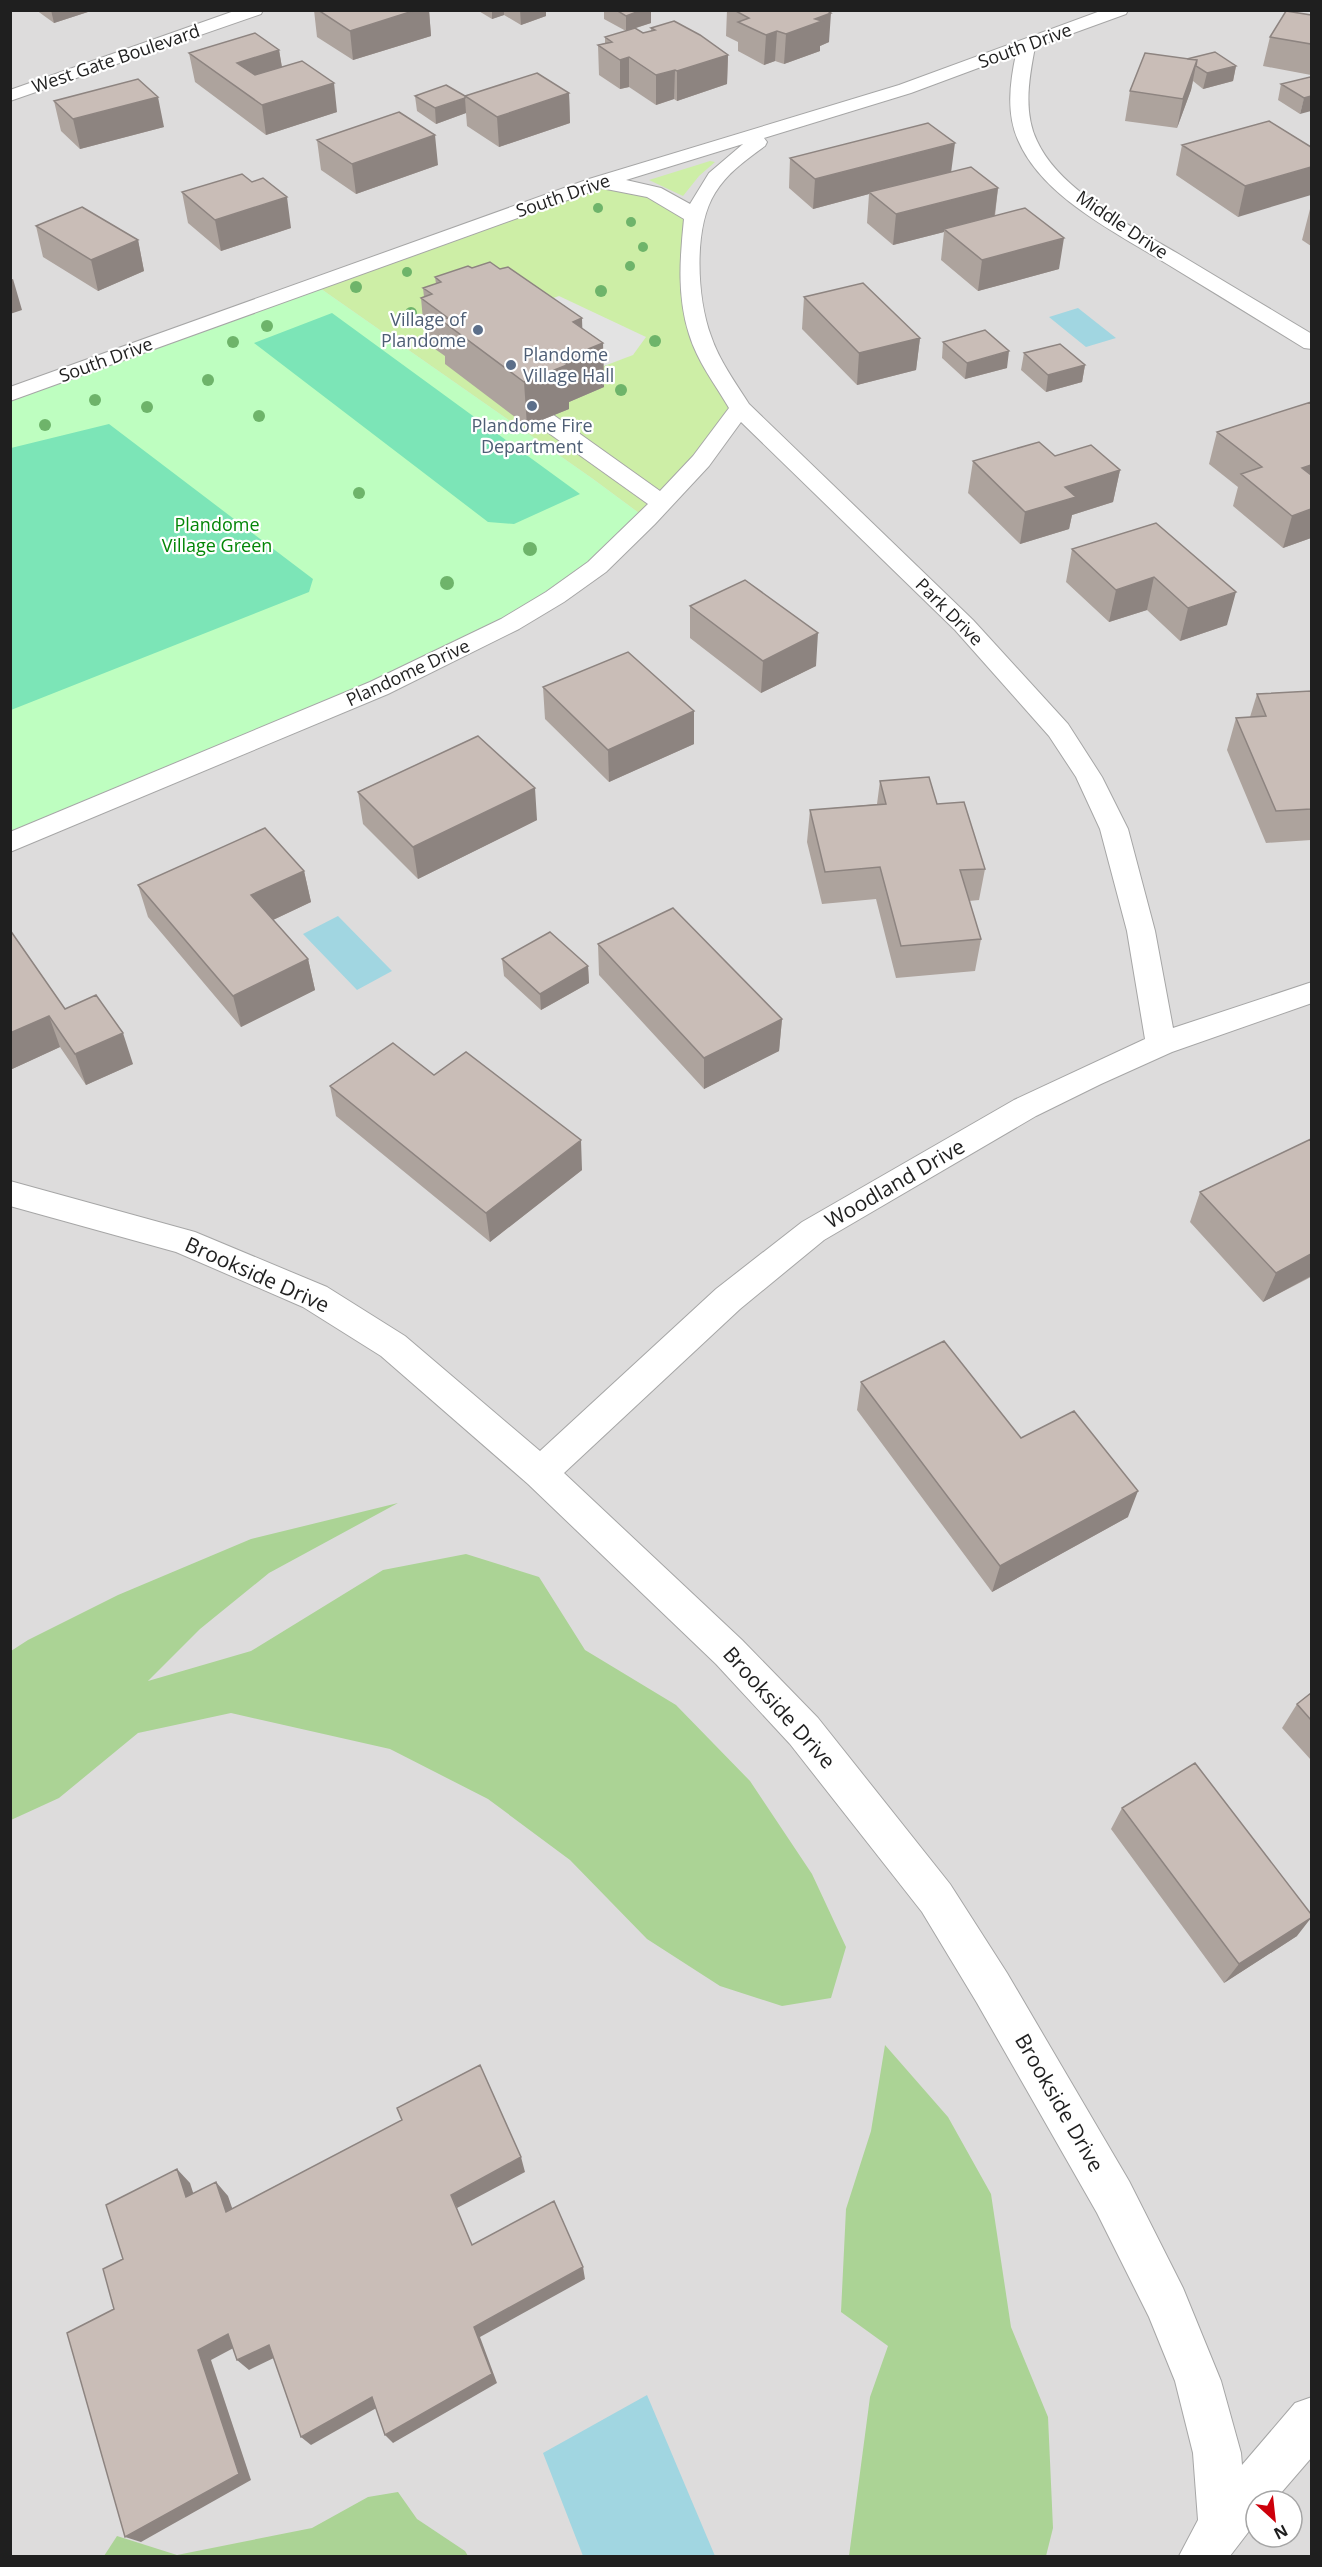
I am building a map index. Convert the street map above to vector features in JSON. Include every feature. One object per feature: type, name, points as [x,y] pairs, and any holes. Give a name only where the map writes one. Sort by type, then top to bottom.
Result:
[{"type":"street","name":"West Gate Boulevard","points":[[10,96],[255,10]]},
{"type":"street","name":"South Drive","points":[[10,396],[596,183],[905,89],[1026,47],[1120,10]]},
{"type":"street","name":"Middle Drive","points":[[1026,47],[1019,78],[1018,111],[1033,152],[1057,180],[1113,222],[1311,343]]},
{"type":"street","name":"Park Drive","points":[[775,130],[731,162],[716,177],[704,194],[694,217],[690,259],[692,304],[700,336],[712,362],[740,408],[964,625],[1059,730],[1089,777],[1114,830],[1141,931],[1161,1044]]},
{"type":"street","points":[[596,183],[648,189],[676,203],[694,217]]},
{"type":"street","name":"Plandome Drive","points":[[10,843],[379,687],[510,624],[555,597],[597,567],[662,503],[700,461],[740,408]]},
{"type":"street","points":[[544,419],[662,503]]},
{"type":"street","name":"Woodland Drive","points":[[540,1473],[728,1299],[813,1231],[1025,1108],[1161,1044],[1311,992]]},
{"type":"street","name":"Brookside Drive","points":[[10,1193],[184,1241],[315,1297],[393,1346],[540,1473],[729,1652],[804,1731],[936,1898],[992,1988],[1113,2197],[1167,2304],[1198,2381],[1216,2453],[1213,2541]]},
{"type":"street","points":[[1213,2541],[1311,2420]]},
{"type":"shaded area","points":[[11,11],[1311,11],[1311,2556],[11,2556]]},
{"type":"shaded area","points":[[559,296],[646,337],[633,355],[604,366],[513,312]]},
{"type":"green space","points":[[710,161],[715,162],[699,176],[683,196],[649,180]]},
{"type":"green space","points":[[596,183],[634,186],[694,217],[692,304],[740,408],[647,519],[314,284]]},
{"type":"green space","name":"Plandome Village Green","points":[[314,284],[647,519],[510,624],[11,843],[11,395]]},
{"type":"green space","points":[[332,313],[580,494],[514,524],[488,522],[254,343]]},
{"type":"green space","points":[[109,424],[313,579],[309,592],[11,710],[11,448]]},
{"type":"green space","points":[[398,1503],[269,1573],[200,1629],[148,1681],[251,1651],[383,1570],[466,1554],[539,1577],[585,1650],[676,1705],[750,1781],[812,1874],[846,1947],[831,1998],[782,2006],[720,1986],[647,1939],[570,1860],[488,1799],[390,1749],[231,1713],[138,1733],[59,1798],[11,1820],[11,1651],[28,1640],[118,1595],[251,1539]]},
{"type":"green space","points":[[885,2045],[948,2117],[991,2194],[1011,2327],[1048,2417],[1053,2528],[1046,2556],[849,2556],[870,2397],[888,2346],[841,2312],[846,2209],[871,2131]]},
{"type":"green space","points":[[398,2492],[417,2519],[465,2551],[468,2556],[104,2556],[117,2536],[177,2555],[312,2528],[368,2497]]},
{"type":"water","points":[[1078,308],[1116,338],[1086,347],[1049,317]]},
{"type":"water","points":[[338,916],[392,971],[357,990],[303,934]]},
{"type":"water","points":[[647,2395],[715,2556],[583,2556],[543,2453]]},
{"type":"building","points":[[318,10],[416,10],[350,31]]},
{"type":"building","points":[[616,10],[642,10],[626,16]]},
{"type":"building","points":[[734,10],[826,10],[831,13],[815,19],[822,21],[786,34],[777,31],[766,35],[738,22],[749,18]]},
{"type":"building","points":[[1286,11],[1311,15],[1311,44],[1270,37]]},
{"type":"building","points":[[674,21],[700,35],[728,55],[656,75],[629,57],[620,60],[598,45],[612,42],[605,37],[635,28],[643,33]]},
{"type":"building","points":[[255,33],[279,50],[237,63],[255,75],[302,61],[334,83],[262,105],[189,53]]},
{"type":"building","points":[[1215,52],[1236,66],[1207,73],[1196,66],[1197,60],[1187,59]]},
{"type":"building","points":[[1145,53],[1197,60],[1183,99],[1130,91]]},
{"type":"building","points":[[537,73],[569,93],[497,117],[465,96]]},
{"type":"building","points":[[1310,77],[1311,96],[1304,98],[1281,84]]},
{"type":"building","points":[[138,79],[158,97],[73,119],[54,101]]},
{"type":"building","points":[[446,85],[465,98],[435,108],[415,96]]},
{"type":"building","points":[[399,112],[435,135],[352,164],[317,140]]},
{"type":"building","points":[[1269,121],[1311,147],[1311,167],[1245,186],[1182,145]]},
{"type":"building","points":[[928,123],[955,143],[815,179],[790,158]]},
{"type":"building","points":[[971,167],[998,188],[896,214],[869,192]]},
{"type":"building","points":[[242,174],[252,182],[263,178],[287,197],[215,220],[182,192]]},
{"type":"building","points":[[82,207],[138,240],[91,260],[36,226]]},
{"type":"building","points":[[1025,208],[1064,238],[982,260],[944,229]]},
{"type":"building","points":[[490,262],[500,269],[508,267],[582,318],[573,322],[603,343],[561,360],[567,365],[524,382],[441,320],[448,318],[421,298],[432,294],[423,288],[441,282],[435,277],[468,266],[472,268]]},
{"type":"building","points":[[863,283],[920,338],[859,353],[804,297]]},
{"type":"building","points":[[985,330],[1009,351],[967,363],[943,342]]},
{"type":"building","points":[[1060,344],[1085,365],[1048,375],[1024,353]]},
{"type":"building","points":[[1311,402],[1311,465],[1302,468],[1311,475],[1311,509],[1292,516],[1241,474],[1262,467],[1217,432]]},
{"type":"building","points":[[1039,442],[1055,456],[1091,445],[1120,470],[1065,487],[1076,497],[1025,512],[973,461]]},
{"type":"building","points":[[1156,523],[1236,592],[1188,608],[1154,577],[1116,590],[1072,549]]},
{"type":"building","points":[[745,580],[818,633],[763,661],[690,606]]},
{"type":"building","points":[[628,652],[694,711],[608,750],[543,687]]},
{"type":"building","points":[[1311,691],[1311,809],[1276,811],[1236,718],[1266,716],[1257,694]]},
{"type":"building","points":[[478,736],[535,788],[413,847],[358,792]]},
{"type":"building","points":[[929,777],[937,804],[964,802],[985,869],[960,870],[981,939],[901,946],[880,867],[825,872],[810,810],[886,804],[880,781]]},
{"type":"building","points":[[265,828],[304,871],[251,895],[308,959],[233,996],[138,885]]},
{"type":"building","points":[[673,908],[782,1019],[704,1058],[598,944]]},
{"type":"building","points":[[10,930],[65,1009],[96,995],[123,1033],[75,1054],[49,1016],[10,1033]]},
{"type":"building","points":[[550,932],[588,966],[540,994],[502,959]]},
{"type":"building","points":[[393,1043],[434,1075],[466,1052],[581,1140],[486,1213],[330,1086]]},
{"type":"building","points":[[1311,1139],[1311,1254],[1276,1273],[1200,1192]]},
{"type":"building","points":[[944,1341],[1021,1438],[1074,1411],[1138,1491],[1000,1566],[861,1382]]},
{"type":"building","points":[[1311,1693],[1311,1720],[1297,1704]]},
{"type":"building","points":[[1195,1763],[1311,1914],[1311,1918],[1239,1964],[1122,1808]]},
{"type":"building","points":[[480,2065],[521,2157],[451,2195],[472,2245],[554,2201],[583,2267],[474,2327],[492,2374],[385,2435],[372,2397],[301,2437],[269,2345],[237,2360],[228,2334],[198,2350],[239,2474],[125,2537],[67,2333],[114,2309],[103,2269],[123,2259],[106,2205],[177,2169],[186,2197],[216,2182],[226,2212],[402,2120],[397,2108]]},
{"type":"place","name":"Village of Plandome","points":[[478,330]]},
{"type":"place","name":"Plandome Village Hall","points":[[511,365]]},
{"type":"place","name":"Plandome Fire Department","points":[[532,406]]}]
